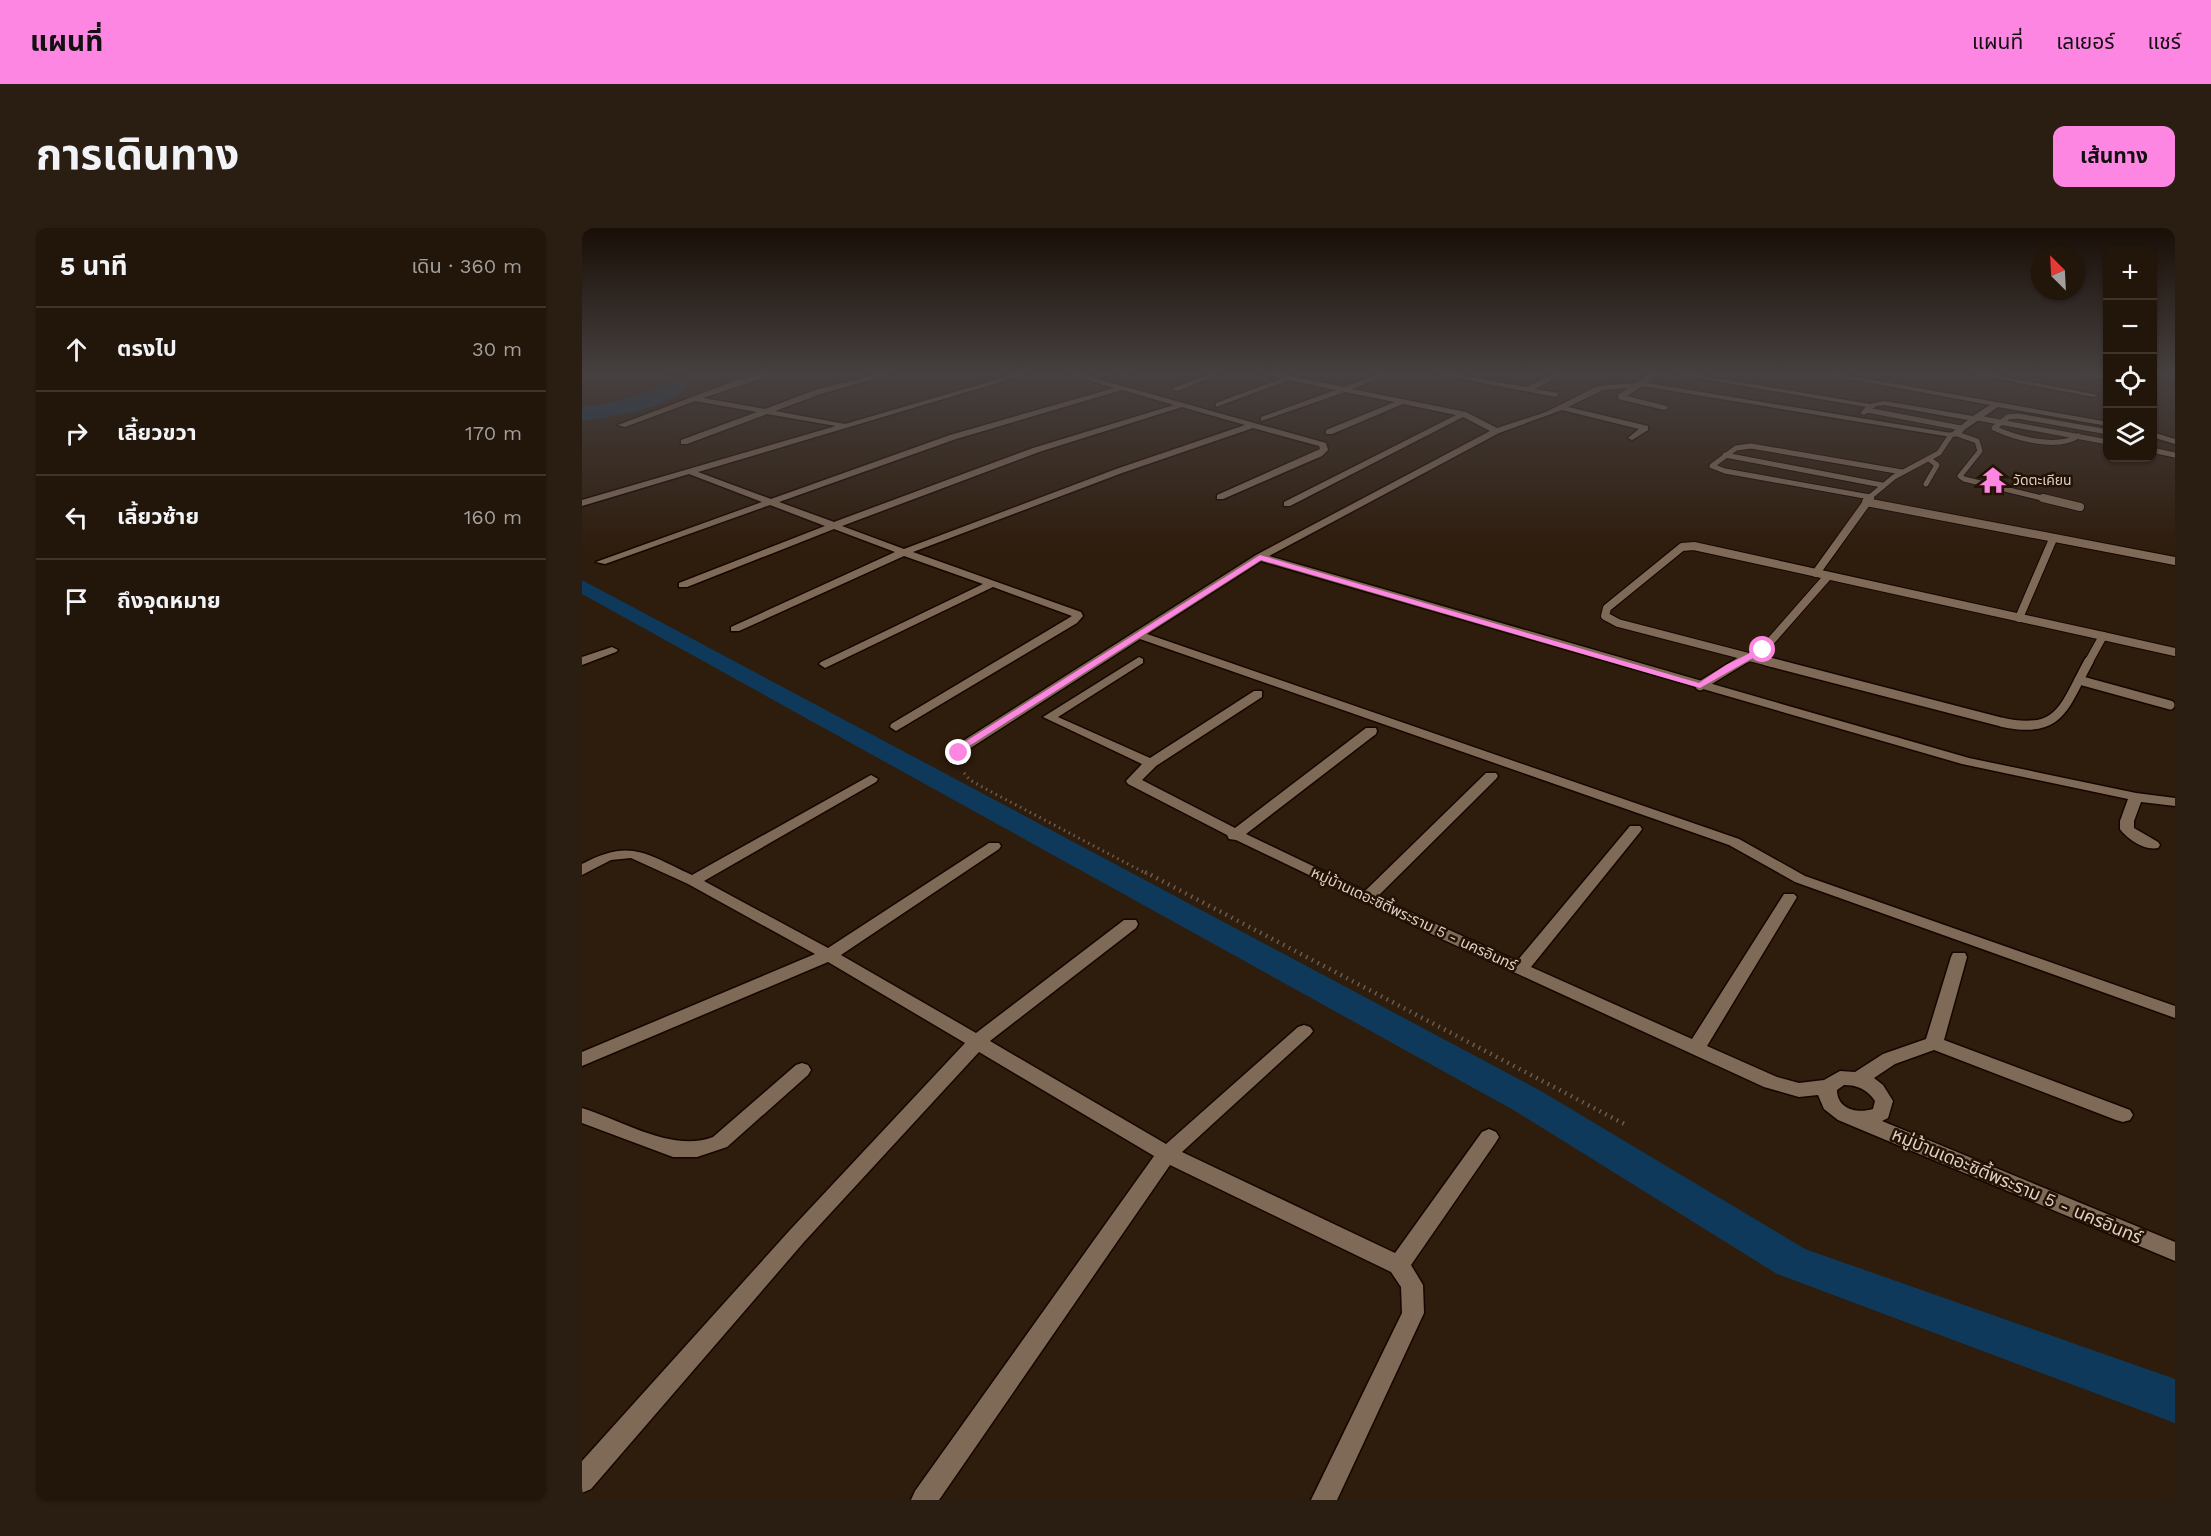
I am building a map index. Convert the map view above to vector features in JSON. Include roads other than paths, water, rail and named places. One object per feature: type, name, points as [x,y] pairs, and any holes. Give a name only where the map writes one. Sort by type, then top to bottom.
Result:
[{"type":"street","points":[[684,442],[711,432]]},
{"type":"street","points":[[582,503],[824,432]]},
{"type":"street","points":[[601,562],[768,501],[969,432]]},
{"type":"street","points":[[683,585],[835,525],[1044,448],[1094,432]]},
{"type":"street","points":[[735,629],[904,552],[1119,471],[1230,432]]},
{"type":"street","points":[[1220,497],[1324,450],[1323,446],[1316,442],[1283,432]]},
{"type":"street","points":[[1287,504],[1427,432]]},
{"type":"street","points":[[959,758],[963,747],[1260,557],[1495,432]]},
{"type":"street","points":[[1632,438],[1639,432]]},
{"type":"street","points":[[2157,436],[2175,442]]},
{"type":"street","points":[[691,472],[991,584],[1074,611],[1078,616],[896,727]]},
{"type":"street","points":[[1260,557],[1700,686],[1967,761],[2136,797],[2175,802]]},
{"type":"street","points":[[825,664],[991,584]]},
{"type":"street","points":[[1138,635],[1734,842],[1800,879],[2175,1012]]},
{"type":"street","points":[[582,661],[612,650]]},
{"type":"street","points":[[1139,661],[1049,717],[1151,763],[1258,694]]},
{"type":"street","points":[[1234,836],[1371,731]]},
{"type":"street","name":"หมู่บ้านเดอะซิตี้พระราม 5 - นครอินทร์","points":[[1151,763],[1132,781],[1234,836],[1520,969],[1772,1082],[1799,1090],[1828,1086],[1840,1078],[1858,1079],[1875,1088],[1884,1101],[1881,1113],[1868,1119],[1858,1119]]},
{"type":"street","points":[[1367,898],[1491,776]]},
{"type":"street","points":[[693,881],[871,779]]},
{"type":"street","points":[[2136,797],[2127,821],[2127,829],[2133,835],[2153,845]]},
{"type":"street","points":[[1520,969],[1635,829]]},
{"type":"street","points":[[582,1059],[829,955],[994,846]]},
{"type":"street","points":[[582,870],[606,856],[634,854],[693,881],[829,955],[1167,1154],[1398,1265],[1412,1285],[1413,1313],[1324,1500]]},
{"type":"street","points":[[1696,1048],[1789,897]]},
{"type":"street","points":[[582,1480],[797,1236],[978,1041],[1130,924]]},
{"type":"street","points":[[1934,1043],[1959,957]]},
{"type":"street","points":[[924,1500],[1167,1154],[1304,1031]]},
{"type":"street","points":[[1858,1079],[1889,1059],[1934,1043],[2123,1115]]},
{"type":"street","points":[[582,1115],[673,1149],[686,1152],[704,1149],[720,1142],[802,1070]]},
{"type":"street","name":"หมู่บ้านเดอะซิตี้พระราม 5 - นครอินทร์","points":[[1828,1086],[1828,1099],[1840,1112],[2175,1252]]},
{"type":"street","points":[[1398,1265],[1489,1137]]},
{"type":"lane","points":[[1815,573],[1868,500],[1882,485],[1939,453],[1956,432]]},
{"type":"lane","points":[[1957,432],[1977,441],[1980,446],[1980,451],[1960,476],[1964,479],[2080,507]]},
{"type":"lane","points":[[2009,432],[2056,441],[2067,441],[2078,436],[2103,441]]},
{"type":"lane","points":[[1902,472],[1751,446],[1736,448],[1712,465],[1725,471],[2053,539],[2175,561]]},
{"type":"lane","points":[[2157,450],[2175,455]]},
{"type":"lane","points":[[1725,455],[1882,485]]},
{"type":"lane","points":[[1926,484],[1937,465],[1929,459]]},
{"type":"lane","points":[[2019,618],[2053,539]]},
{"type":"lane","points":[[2103,636],[2058,716],[2049,723],[2036,727],[2001,722],[1618,623],[1605,616],[1605,613],[1682,547],[1698,547],[1828,576],[2103,636],[2175,652]]},
{"type":"lane","points":[[1700,686],[1763,650],[1828,576]]},
{"type":"lane","points":[[2079,680],[2170,705]]},
{"type":"waterway","points":[[582,586],[1528,1101],[1791,1262],[2175,1401]]},
{"type":"place","name":"วัดตะเคียน","points":[[1993,480]]}]
